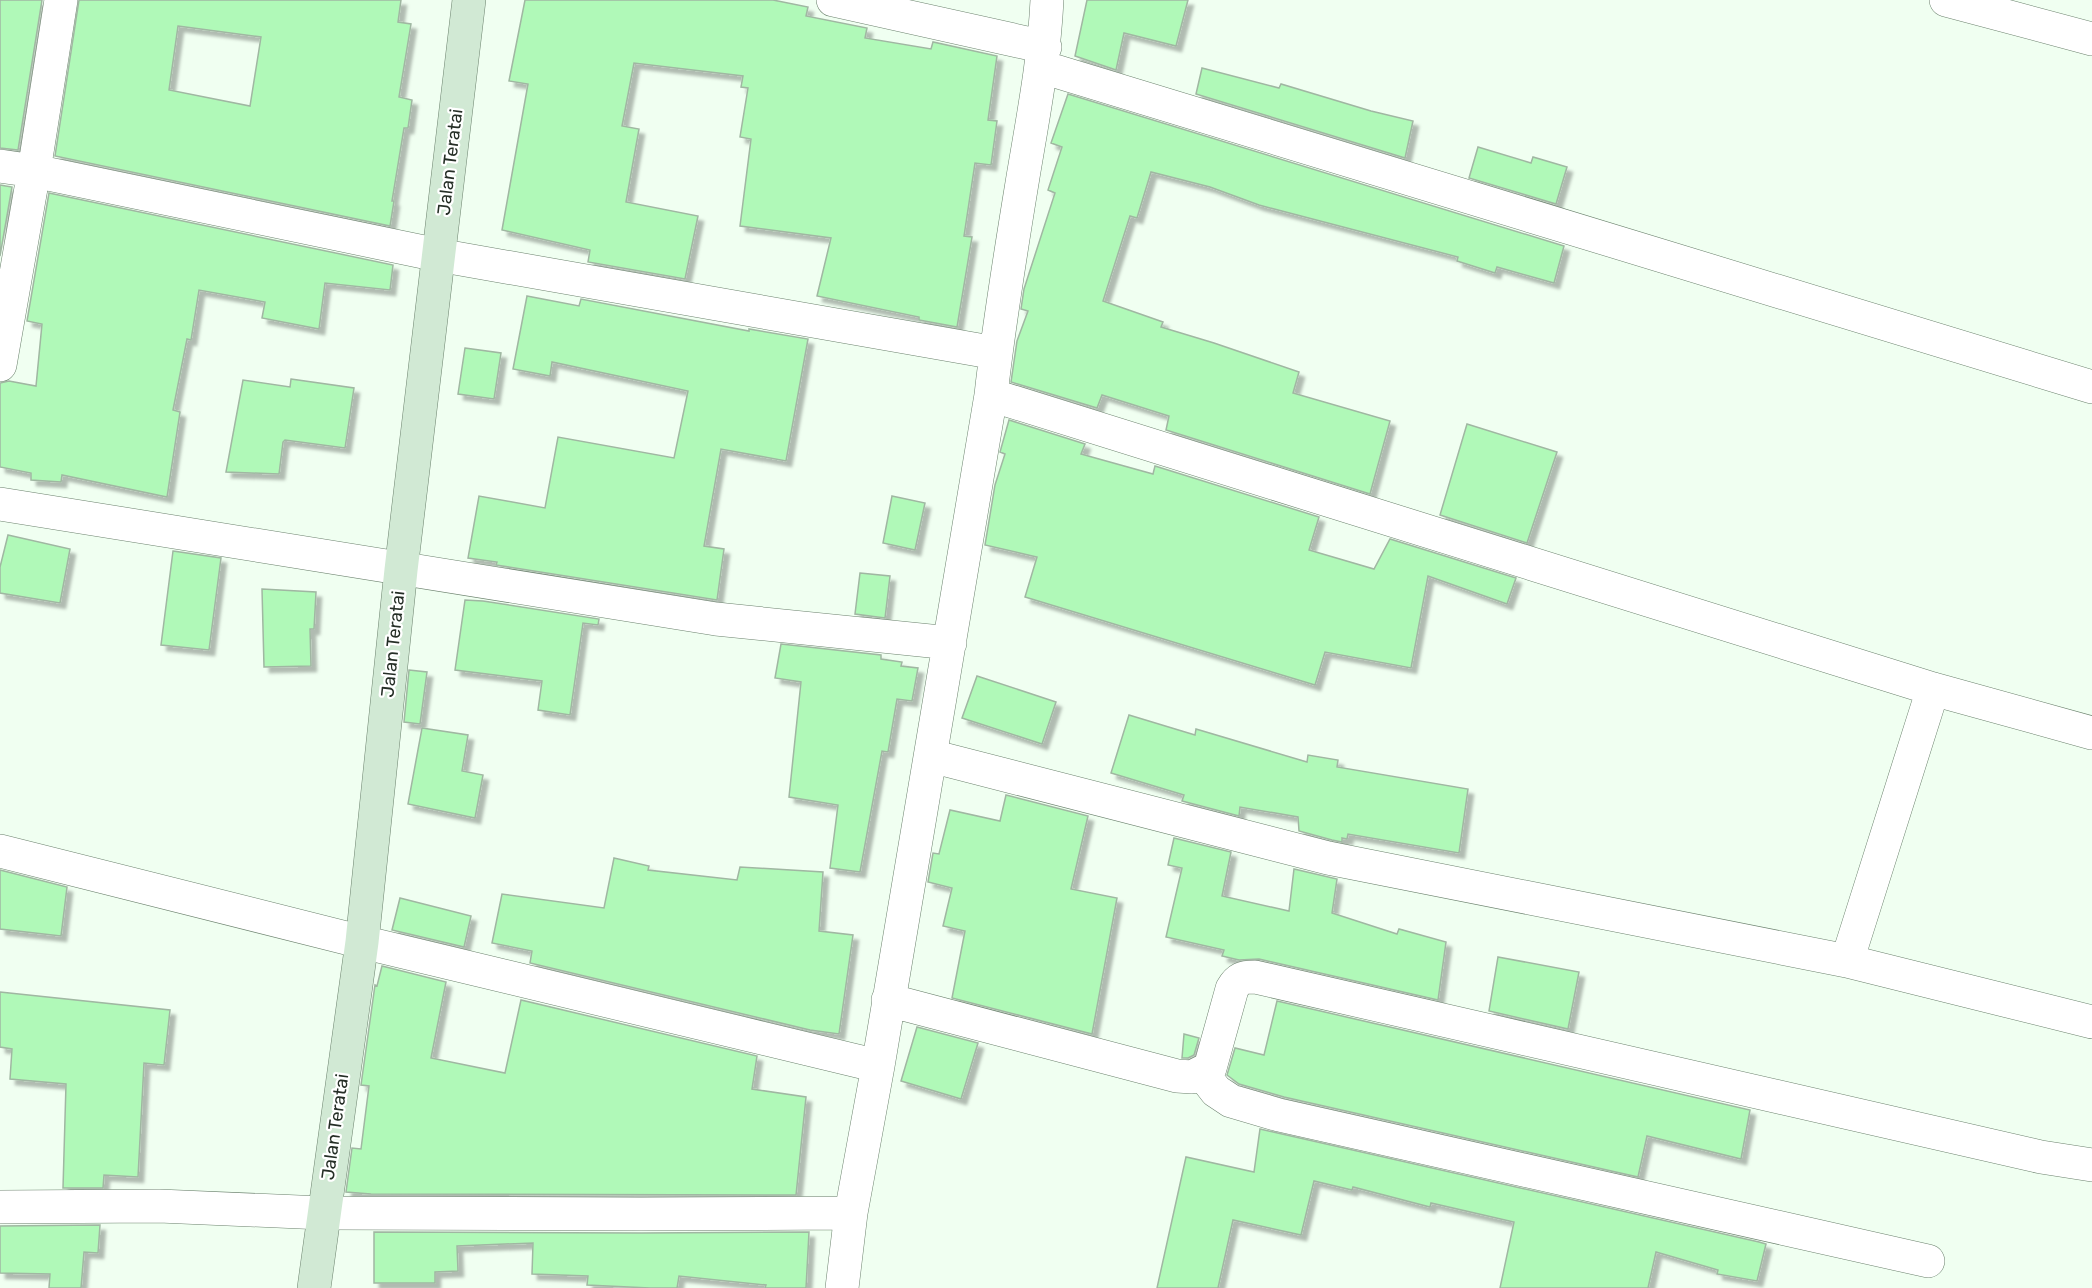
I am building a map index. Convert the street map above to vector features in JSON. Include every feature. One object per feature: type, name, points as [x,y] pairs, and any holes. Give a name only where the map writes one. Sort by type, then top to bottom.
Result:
[{"type":"street","points":[[0,365],[61,0]]},
{"type":"street","name":"Jalan Teratai","points":[[314,1288],[362,942],[401,570],[470,0]]},
{"type":"street","points":[[832,0],[1043,57],[2092,387]]},
{"type":"street","points":[[842,1288],[851,1213],[878,1066],[991,395],[1043,57],[1047,0]]},
{"type":"street","points":[[1946,0],[2092,39]]},
{"type":"street","points":[[0,166],[34,171],[438,255],[996,353]]},
{"type":"street","points":[[991,395],[1933,689],[2092,733]]},
{"type":"street","points":[[0,504],[716,619],[950,643]]},
{"type":"street","points":[[1848,961],[1933,689]]},
{"type":"street","points":[[931,756],[1328,858],[1848,961],[2092,1022]]},
{"type":"street","points":[[0,851],[362,942],[878,1066]]},
{"type":"street","points":[[888,1000],[1177,1076],[1192,1077],[1210,1068],[1232,989],[1237,981],[1243,977],[1255,977],[2041,1157],[2092,1165]]},
{"type":"street","points":[[1202,1073],[1216,1091],[1231,1101],[1279,1115],[1928,1261]]},
{"type":"street","points":[[0,1207],[159,1206],[323,1213],[641,1215],[851,1213]]},
{"type":"building","points":[[0,0],[42,0],[18,150],[0,148]]},
{"type":"building","points":[[79,0],[401,0],[398,22],[411,24],[399,97],[412,100],[408,128],[404,128],[390,226],[55,156]],"holes":[[[178,26],[261,37],[250,106],[169,90]]]},
{"type":"building","points":[[525,0],[773,0],[808,7],[806,16],[867,28],[865,38],[931,49],[933,42],[997,56],[988,120],[997,121],[991,165],[975,163],[964,236],[972,237],[957,327],[817,296],[831,238],[740,226],[751,139],[740,137],[748,88],[741,87],[743,76],[634,63],[622,126],[639,129],[626,202],[698,216],[685,279],[588,262],[590,250],[502,230],[528,84],[509,81]]},
{"type":"building","points":[[1087,0],[1188,0],[1176,46],[1124,33],[1116,70],[1075,56]]},
{"type":"building","points":[[1202,68],[1279,88],[1281,84],[1413,121],[1405,158],[1196,94]]},
{"type":"building","points":[[1068,94],[1564,246],[1554,283],[1497,267],[1495,273],[1457,261],[1458,257],[1259,205],[1210,187],[1151,172],[1137,218],[1130,216],[1103,301],[1163,322],[1161,327],[1299,372],[1293,393],[1390,421],[1370,494],[1166,430],[1169,416],[1102,395],[1097,408],[1011,382],[1017,341],[1028,311],[1021,309],[1024,289],[1055,193],[1048,190],[1062,147],[1051,143]]},
{"type":"building","points":[[1478,147],[1531,163],[1533,157],[1567,167],[1556,204],[1469,178]]},
{"type":"building","points":[[0,185],[12,187],[0,256]]},
{"type":"building","points":[[49,193],[393,265],[390,290],[325,283],[319,329],[262,318],[265,302],[199,290],[191,340],[187,339],[173,410],[180,412],[167,497],[62,475],[61,482],[31,480],[31,473],[0,467],[0,383],[9,381],[36,386],[42,324],[27,321]]},
{"type":"building","points":[[527,296],[579,306],[581,299],[749,331],[749,329],[808,339],[786,461],[721,449],[704,546],[724,549],[717,600],[496,565],[497,562],[468,558],[479,496],[545,508],[558,437],[674,458],[688,391],[552,362],[550,376],[513,369]]},
{"type":"building","points":[[465,348],[501,353],[494,399],[458,394]]},
{"type":"building","points":[[291,379],[354,388],[345,448],[285,440],[279,474],[226,472],[243,380],[290,387]]},
{"type":"building","points":[[1009,420],[1085,444],[1081,454],[1153,474],[1155,466],[1319,517],[1309,550],[1374,569],[1390,539],[1516,578],[1507,604],[1428,576],[1411,668],[1325,652],[1315,685],[1025,597],[1037,557],[985,545],[995,485],[1005,454],[1000,452]]},
{"type":"building","points":[[1467,424],[1557,452],[1527,543],[1440,515]]},
{"type":"building","points":[[892,496],[925,503],[915,550],[883,543]]},
{"type":"building","points":[[8,535],[70,549],[60,603],[0,593],[0,567]]},
{"type":"building","points":[[173,551],[221,558],[209,650],[161,645]]},
{"type":"building","points":[[860,573],[890,576],[885,618],[855,614]]},
{"type":"building","points":[[262,589],[316,592],[314,629],[310,629],[311,666],[264,667]]},
{"type":"building","points":[[465,600],[599,619],[598,625],[583,623],[570,715],[538,710],[542,681],[455,670]]},
{"type":"building","points":[[781,644],[881,655],[881,659],[902,662],[901,666],[918,668],[912,701],[897,699],[888,752],[882,751],[860,872],[830,868],[838,805],[789,797],[801,682],[775,678]]},
{"type":"building","points":[[409,670],[427,672],[420,724],[404,722]]},
{"type":"building","points":[[977,676],[1056,702],[1042,744],[962,718]]},
{"type":"building","points":[[1129,715],[1195,735],[1196,729],[1307,762],[1308,755],[1338,760],[1337,767],[1468,789],[1459,853],[1348,834],[1347,839],[1342,838],[1342,842],[1332,840],[1299,831],[1298,817],[1240,807],[1239,816],[1182,801],[1184,795],[1111,773]]},
{"type":"building","points":[[422,728],[468,735],[462,771],[483,775],[475,818],[408,804]]},
{"type":"building","points":[[1006,795],[1088,816],[1071,889],[1117,898],[1092,1034],[952,998],[965,931],[943,926],[952,888],[928,882],[933,853],[939,854],[950,810],[1000,821]]},
{"type":"building","points":[[1174,838],[1231,852],[1222,896],[1289,911],[1294,869],[1337,879],[1332,913],[1397,934],[1399,929],[1446,942],[1438,1000],[1259,959],[1239,960],[1222,956],[1224,950],[1166,937],[1182,868],[1168,865]]},
{"type":"building","points":[[614,858],[649,866],[648,870],[737,880],[740,867],[823,872],[819,931],[853,935],[839,1034],[810,1030],[530,963],[532,951],[492,943],[502,894],[604,908]]},
{"type":"building","points":[[0,870],[67,887],[61,936],[0,929]]},
{"type":"building","points":[[400,898],[471,916],[464,947],[392,930]]},
{"type":"building","points":[[1498,957],[1579,972],[1568,1029],[1489,1011]]},
{"type":"building","points":[[382,966],[446,982],[431,1058],[505,1073],[521,1000],[757,1056],[752,1089],[806,1097],[796,1195],[371,1194],[346,1192],[352,1148],[361,1149],[369,1086],[361,1085],[375,985],[377,986]]},
{"type":"building","points":[[0,992],[170,1010],[164,1065],[144,1063],[138,1177],[104,1175],[103,1188],[63,1188],[66,1084],[10,1079],[12,1049],[0,1047]]},
{"type":"building","points":[[1277,1001],[1750,1110],[1741,1159],[1647,1136],[1638,1177],[1284,1097],[1239,1084],[1227,1075],[1235,1048],[1264,1055]]},
{"type":"building","points":[[917,1027],[978,1043],[961,1099],[901,1081]]},
{"type":"building","points":[[1184,1034],[1199,1038],[1194,1055],[1188,1058],[1182,1058]]},
{"type":"building","points":[[1260,1129],[1766,1244],[1757,1281],[1717,1274],[1718,1270],[1656,1252],[1648,1288],[1500,1288],[1514,1222],[1431,1203],[1430,1207],[1353,1187],[1352,1190],[1314,1181],[1301,1235],[1233,1220],[1218,1288],[1157,1288],[1186,1157],[1254,1172]]},
{"type":"building","points":[[100,1225],[98,1253],[84,1252],[81,1288],[49,1288],[50,1274],[0,1273],[0,1226]]},
{"type":"building","points":[[374,1232],[809,1232],[806,1288],[765,1288],[766,1285],[679,1276],[677,1288],[587,1285],[588,1276],[532,1274],[533,1243],[457,1246],[458,1271],[435,1272],[435,1283],[374,1283]]}]
